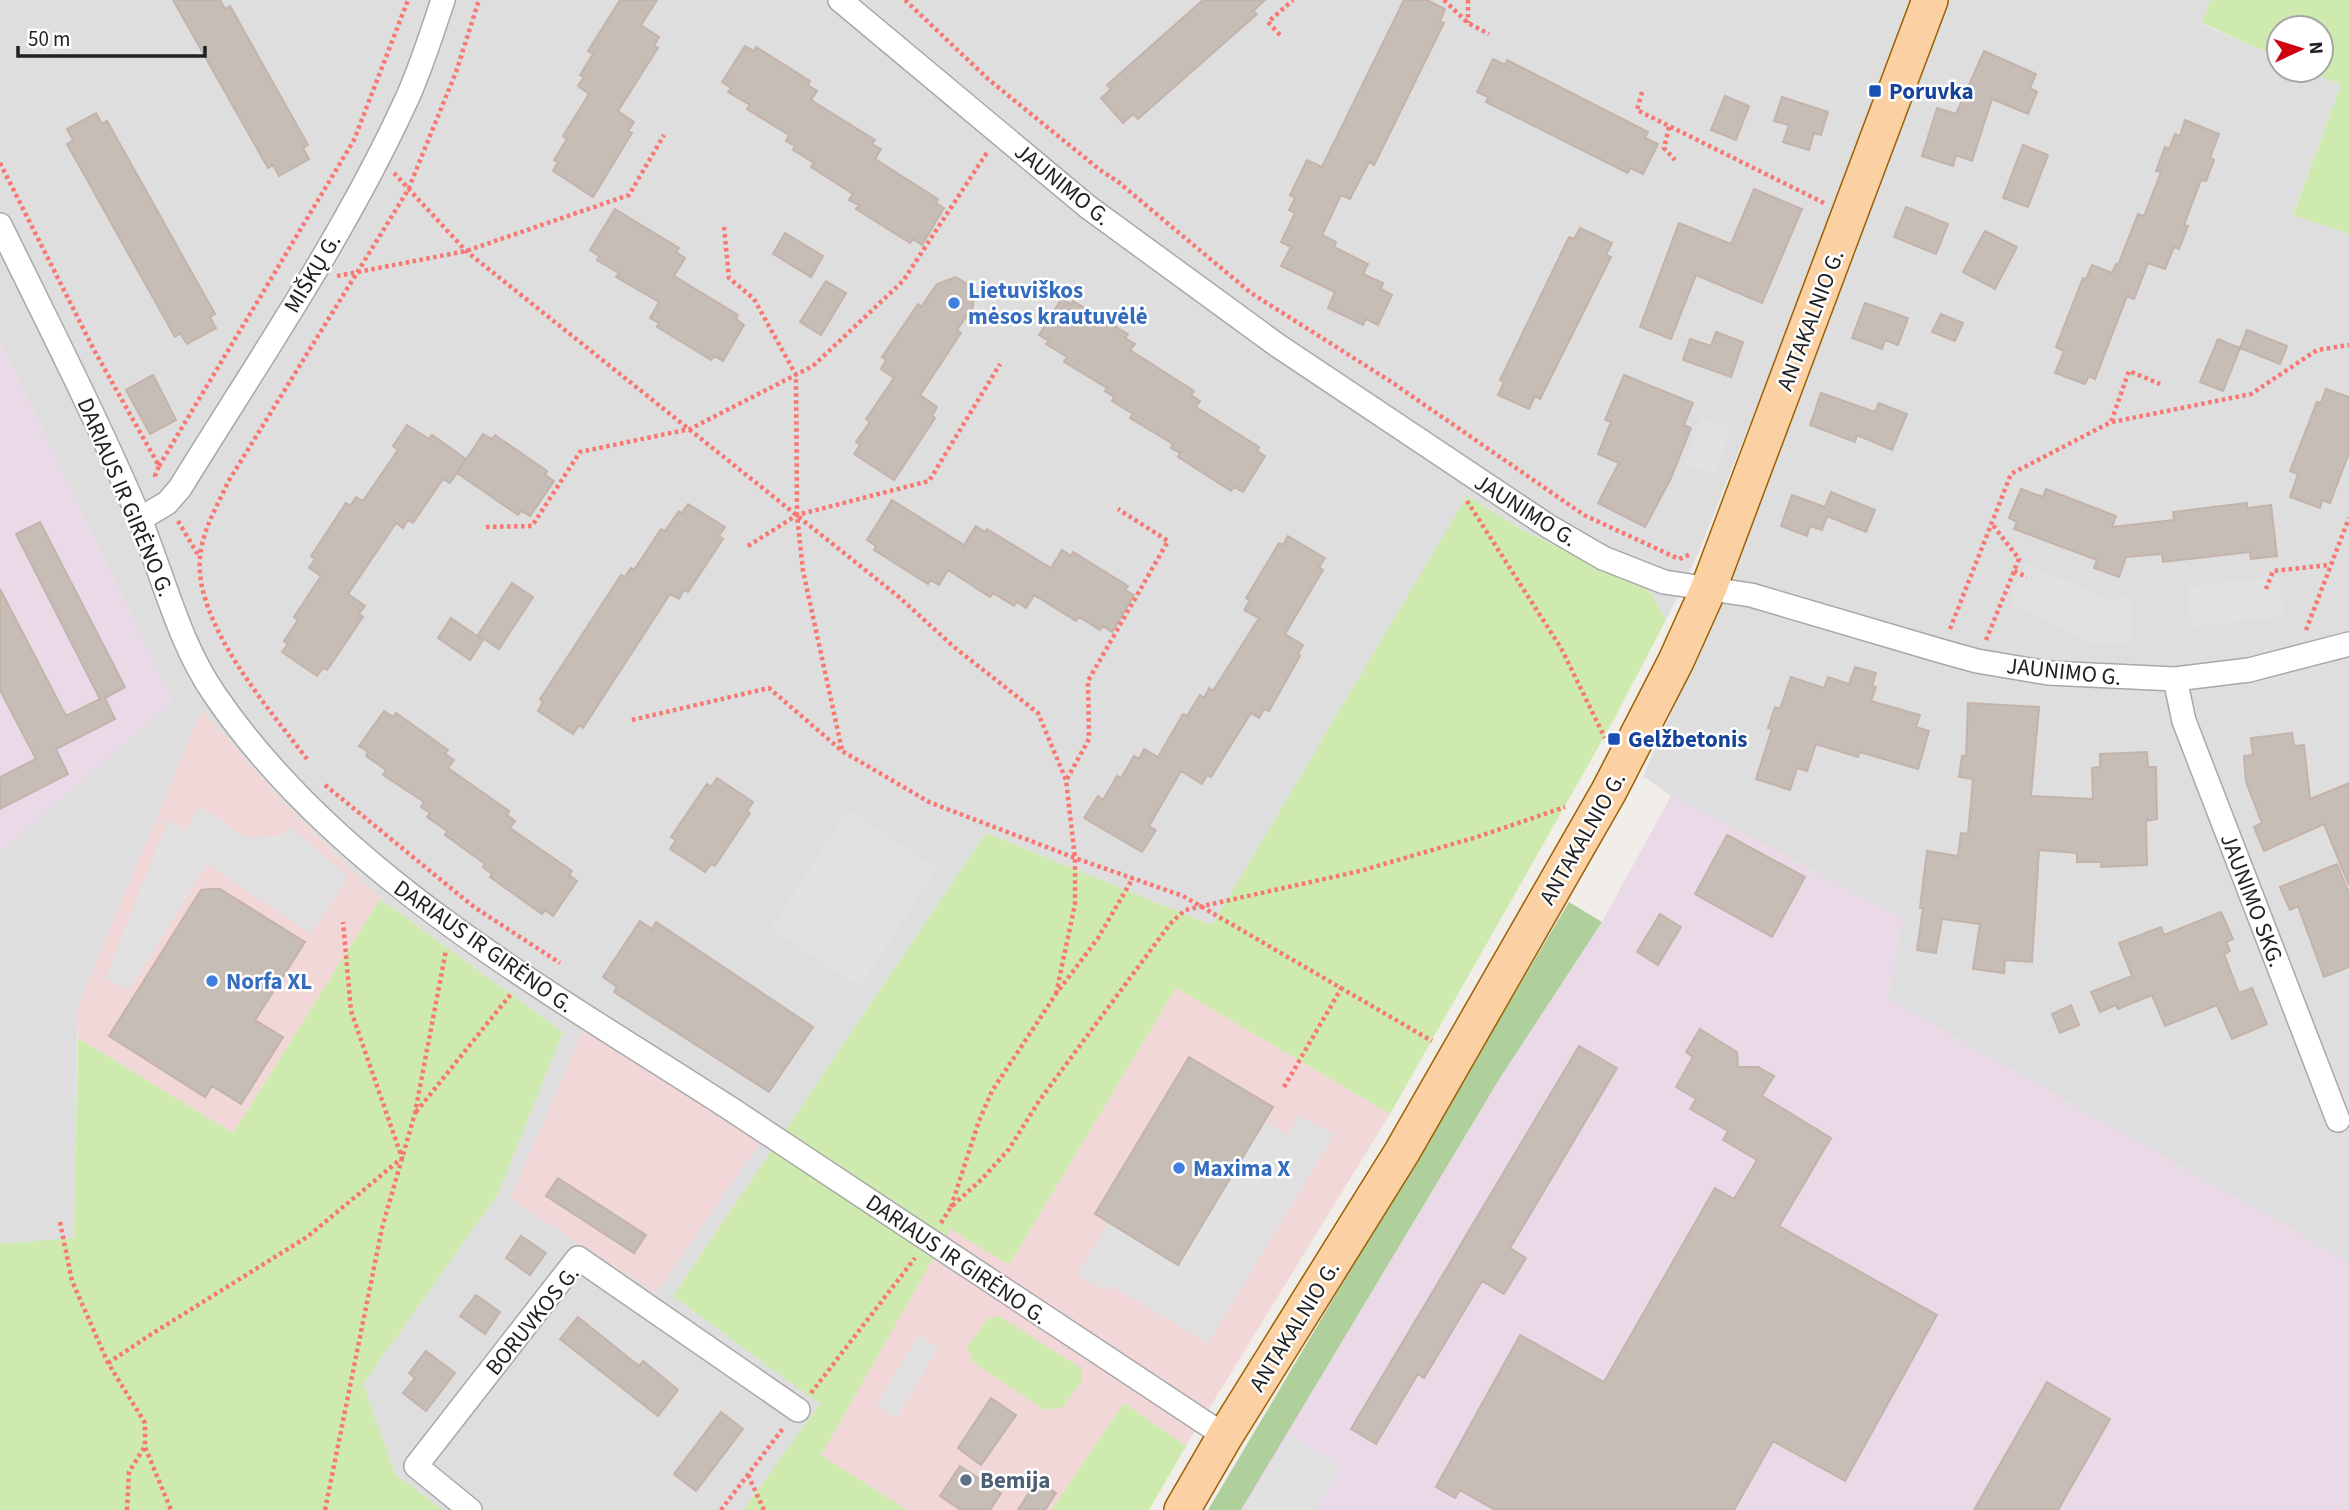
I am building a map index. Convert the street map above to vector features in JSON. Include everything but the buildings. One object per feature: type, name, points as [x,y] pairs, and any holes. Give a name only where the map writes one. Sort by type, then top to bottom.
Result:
[{"type":"main road","name":"ANTAKALNIO G.","points":[[1182,1510],[1225,1436],[1402,1152],[1615,780],[1676,661],[1708,590],[1930,0]]},
{"type":"street","name":"MIŠKŲ G.","points":[[140,519],[167,503],[180,488],[307,282],[380,156],[406,102],[443,0]]},
{"type":"street","name":"JAUNIMO G.","points":[[840,0],[1088,207],[1266,337],[1548,526],[1603,558],[1664,582],[1751,595],[1941,652],[2048,673],[2175,679],[2249,670],[2349,644]]},
{"type":"street","name":"DARIAUS IR GIRĖNO G.","points":[[0,225],[140,519],[195,661],[235,724],[289,787],[379,871],[564,1004],[650,1056],[1225,1436]]},
{"type":"street","name":"JAUNIMO SKG.","points":[[2175,679],[2184,721],[2338,1120]]},
{"type":"street","name":"BORUVKOS G.","points":[[470,1510],[416,1466],[578,1258],[798,1410]]},
{"type":"path","points":[[200,558],[167,503],[155,476],[354,140],[408,0]]},
{"type":"path","points":[[307,758],[244,678],[208,608],[200,582],[200,558],[205,531],[228,482],[408,190],[456,72],[479,0]]},
{"type":"path","points":[[905,0],[988,79],[1117,181],[1251,293],[1390,381],[1584,515],[1679,559],[1694,552],[1705,536],[1724,544]]},
{"type":"path","points":[[1280,35],[1268,22],[1293,0]]},
{"type":"path","points":[[1444,0],[1468,23],[1489,34]]},
{"type":"path","points":[[1468,0],[1468,23]]},
{"type":"path","points":[[1642,92],[1637,110],[1850,215]]},
{"type":"path","points":[[1668,127],[1664,148],[1675,160]]},
{"type":"path","points":[[486,527],[532,526],[580,452],[690,429],[813,366],[903,281],[1000,132]]},
{"type":"path","points":[[307,282],[466,251],[629,195],[664,135]]},
{"type":"path","points":[[380,156],[466,251],[900,597],[954,647],[1038,713],[1066,780],[1076,858],[1075,904],[1056,994]]},
{"type":"path","points":[[0,163],[94,350],[159,466]]},
{"type":"path","points":[[724,227],[729,278],[754,299],[796,375],[797,515],[803,571],[842,751]]},
{"type":"path","points":[[1941,652],[2011,474],[2111,422],[2251,394],[2317,350],[2349,345]]},
{"type":"path","points":[[748,546],[797,515],[929,481],[1000,364]]},
{"type":"path","points":[[2111,422],[2129,371],[2160,384]]},
{"type":"path","points":[[1133,878],[1098,938],[1056,994],[992,1091],[979,1121],[951,1207],[982,1179],[1009,1149],[1039,1101],[1171,924],[1185,911],[1360,870],[1477,838],[1615,780],[1561,648],[1465,498]]},
{"type":"path","points":[[1066,780],[1088,739],[1088,681],[1168,541],[1118,509]]},
{"type":"path","points":[[2297,658],[2329,565],[2349,518]]},
{"type":"path","points":[[1977,661],[2019,559],[1992,523]]},
{"type":"path","points":[[2266,589],[2273,571],[2329,565]]},
{"type":"path","points":[[2014,571],[2027,577]]},
{"type":"path","points":[[632,720],[769,688],[842,751],[929,802],[1183,896],[1437,1044],[1454,1060]]},
{"type":"path","points":[[324,784],[474,907],[560,962]]},
{"type":"path","points":[[343,922],[351,1011],[402,1158]]},
{"type":"path","points":[[325,1510],[382,1228],[415,1113],[444,957],[453,925]]},
{"type":"path","points":[[415,1113],[503,1006],[539,948]]},
{"type":"path","points":[[1284,1087],[1342,987]]},
{"type":"path","points":[[108,1363],[307,1237],[402,1158]]},
{"type":"path","points":[[60,1222],[72,1281],[108,1363],[145,1423],[145,1447],[171,1510]]},
{"type":"path","points":[[721,1510],[929,1240]]},
{"type":"path","points":[[127,1510],[129,1472],[145,1447]]},
{"type":"path","points":[[748,1475],[764,1510]]},
{"type":"shaded area","points":[[0,0],[1915,0],[1866,131],[1698,554],[1666,620],[1650,591],[1524,531],[1467,497],[1212,925],[986,833],[673,1296],[821,1404],[743,1510],[443,1510],[395,1474],[363,1384],[498,1194],[563,1032],[380,899],[285,804],[202,710],[78,1005],[74,1239],[0,1244],[0,852],[173,702],[0,341]]},
{"type":"shaded area","points":[[1946,0],[2210,0],[2202,24],[2265,52],[2265,84],[2335,82],[2341,85],[2293,214],[2349,234],[2349,1262],[1888,999],[1903,918],[1671,796],[1643,776],[1704,640]]},
{"type":"shaded area","points":[[0,341],[173,702],[0,852]]},
{"type":"shaded area","points":[[1701,417],[1731,428],[1715,475],[1685,464]]},
{"type":"shaded area","points":[[2027,564],[2110,599],[2130,597],[2132,643],[2099,644],[2078,638],[2009,604]]},
{"type":"shaded area","points":[[2279,576],[2284,616],[2192,627],[2187,587]]},
{"type":"shaded area","points":[[202,710],[285,804],[380,899],[233,1133],[78,1038],[78,1005]]},
{"type":"shaded area","points":[[1671,796],[1903,918],[1888,999],[2349,1262],[2349,1510],[1241,1510],[1500,1078],[1602,922]]},
{"type":"shaded area","points":[[200,806],[246,838],[282,835],[289,827],[349,877],[311,934],[207,864],[130,989],[105,979],[168,820],[187,830]]},
{"type":"shaded area","points":[[848,810],[937,869],[860,987],[771,928]]},
{"type":"shaded area","points":[[1176,988],[1390,1114],[1186,1446],[1124,1403],[1051,1510],[907,1510],[821,1455],[950,1228],[1010,1264]]},
{"type":"shaded area","points":[[583,1031],[761,1141],[656,1293],[510,1199]]},
{"type":"shaded area","points":[[1299,1115],[1334,1135],[1208,1343],[1110,1285],[1106,1291],[1077,1275],[1109,1222],[1179,1264],[1264,1121],[1288,1135]]},
{"type":"shaded area","points":[[918,1336],[938,1347],[897,1418],[876,1406]]},
{"type":"shaded area","points":[[1290,1435],[1341,1467],[1317,1510],[1244,1510]]},
{"type":"green space","points":[[2210,0],[2349,0],[2349,234],[2293,215],[2341,85],[2335,82],[2335,14],[2265,14],[2265,52],[2202,23]]},
{"type":"green space","points":[[1467,496],[1524,531],[1650,591],[1666,620],[1612,723],[1390,1114],[1176,988],[1009,1265],[950,1229],[821,1455],[907,1510],[743,1510],[820,1404],[673,1296],[986,833],[1212,925]]},
{"type":"green space","points":[[380,899],[563,1032],[498,1194],[363,1384],[395,1474],[443,1510],[0,1510],[0,1244],[74,1238],[78,1038],[233,1133]]},
{"type":"green space","points":[[1569,902],[1602,922],[1500,1078],[1241,1510],[1208,1510]]},
{"type":"green space","points":[[999,1316],[1082,1369],[1082,1381],[1062,1408],[1045,1410],[973,1362],[967,1347],[988,1318]]},
{"type":"green space","points":[[1124,1403],[1186,1446],[1149,1510],[1051,1510]]},
{"type":"place","name":"Poruvka","points":[[1875,91]]},
{"type":"place","name":"Lietuviškos mėsos krautuvėlė","points":[[954,303]]},
{"type":"place","name":"Gelžbetonis","points":[[1614,739]]},
{"type":"place","name":"Norfa XL","points":[[212,981]]},
{"type":"place","name":"Maxima X","points":[[1179,1168]]},
{"type":"place","name":"Bemija","points":[[966,1480]]}]
